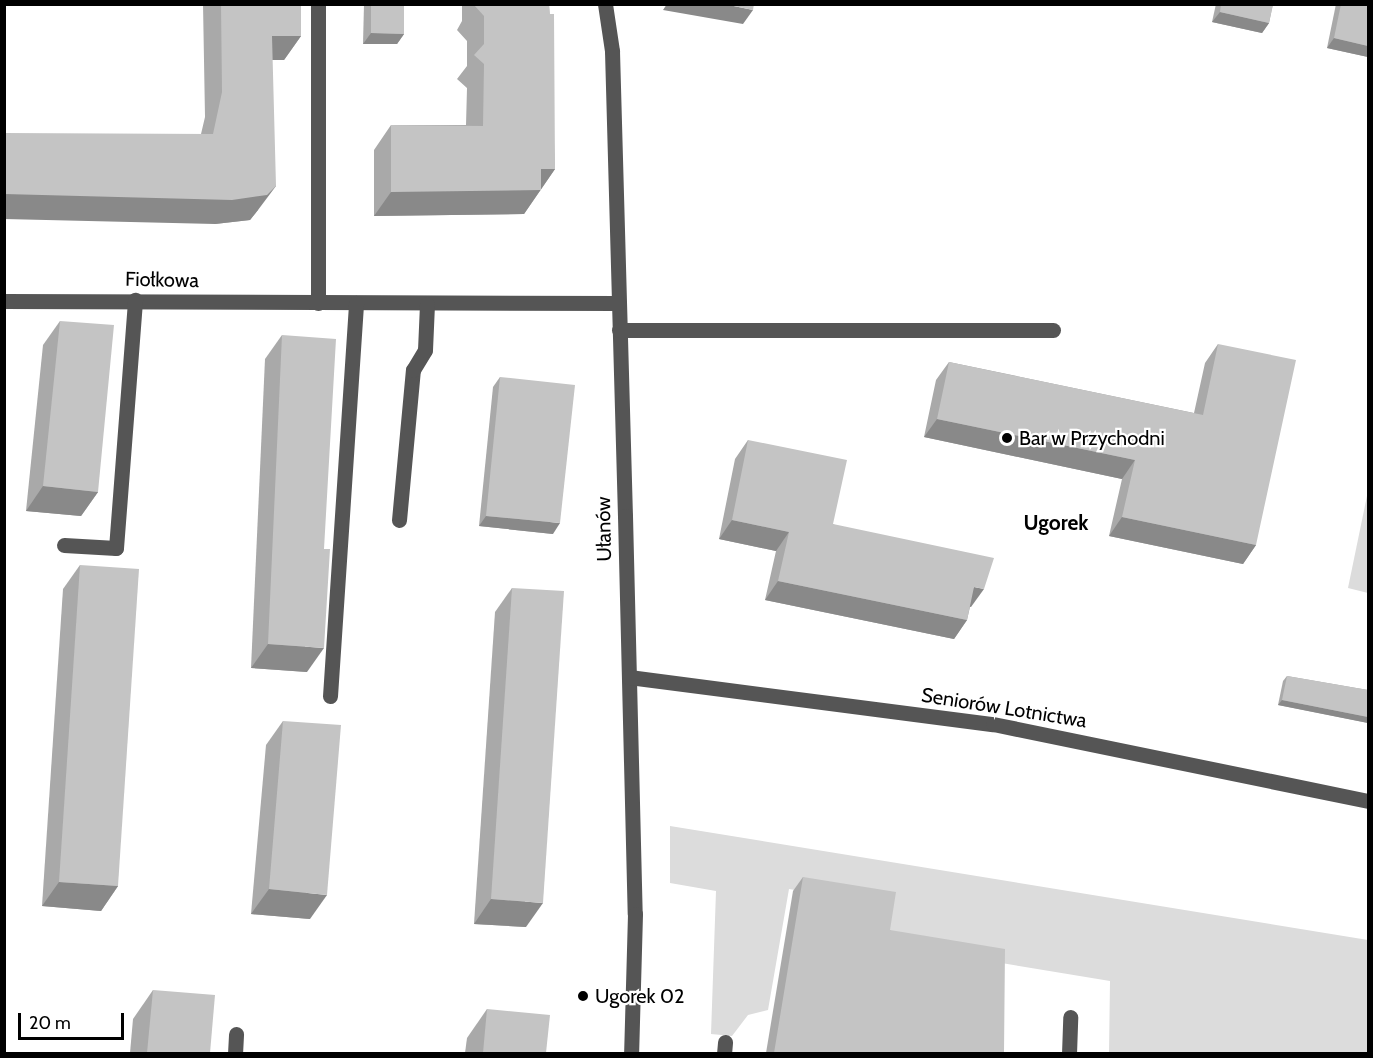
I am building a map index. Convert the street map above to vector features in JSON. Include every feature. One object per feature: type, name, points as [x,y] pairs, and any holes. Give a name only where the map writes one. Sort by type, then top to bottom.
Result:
[{"type":"street","points":[[318,4],[318,303]]},
{"type":"street","name":"Ułanów","points":[[605,4],[612,51],[629,677],[634,914],[631,1053]]},
{"type":"street","points":[[64,545],[116,548],[135,300]]},
{"type":"street","name":"Fiołkowa","points":[[4,301],[618,303]]},
{"type":"street","points":[[330,696],[356,303]]},
{"type":"street","points":[[399,520],[413,370],[425,350],[427,304]]},
{"type":"street","points":[[619,330],[1053,330]]},
{"type":"street","name":"Seniorów Lotnictwa","points":[[629,677],[993,724],[1368,801]]},
{"type":"street","points":[[1069,1053],[1070,1017]]},
{"type":"street","points":[[235,1053],[237,1034]]},
{"type":"shaded area","points":[[1368,491],[1368,593],[1348,588]]},
{"type":"shaded area","points":[[670,826],[1368,940],[1368,1053],[1109,1053],[1110,981],[881,943],[887,905],[789,889],[768,1010],[748,1015],[732,1036],[711,1034],[716,891],[670,883]]},
{"type":"building","points":[[221,4],[301,4],[301,36],[272,36],[276,186],[267,195],[232,200],[4,194],[4,133],[213,134],[222,92]]},
{"type":"building","points":[[371,4],[404,4],[404,34],[371,33]]},
{"type":"building","points":[[474,4],[549,4],[550,14],[554,14],[555,169],[541,169],[541,190],[391,192],[391,125],[483,126],[484,64],[474,55],[484,44],[484,16]]},
{"type":"building","points":[[724,4],[754,4],[753,10]]},
{"type":"building","points":[[1221,4],[1273,4],[1269,23],[1220,12]]},
{"type":"building","points":[[1341,4],[1368,4],[1368,46],[1334,38]]},
{"type":"building","points":[[60,321],[114,325],[98,492],[43,486]]},
{"type":"building","points":[[282,335],[336,339],[324,549],[330,549],[324,648],[268,644]]},
{"type":"building","points":[[1218,344],[1296,360],[1256,545],[1122,517],[1135,460],[937,419],[949,362],[1203,415]]},
{"type":"building","points":[[500,377],[575,385],[560,523],[486,516]]},
{"type":"building","points":[[748,440],[847,460],[833,524],[994,558],[984,589],[974,587],[967,620],[778,581],[789,532],[732,520]]},
{"type":"building","points":[[80,565],[139,569],[118,886],[59,882]]},
{"type":"building","points":[[512,588],[564,591],[543,903],[491,899]]},
{"type":"building","points":[[1287,676],[1368,690],[1368,717],[1282,700]]},
{"type":"building","points":[[283,721],[341,725],[327,895],[269,889]]},
{"type":"building","points":[[803,877],[896,892],[890,930],[1005,949],[1004,1053],[774,1053]]},
{"type":"building","points":[[153,990],[215,995],[210,1053],[147,1053]]},
{"type":"building","points":[[487,1009],[550,1015],[546,1053],[483,1053]]},
{"type":"place","name":"Bar w Przychodni","points":[[1007,438]]},
{"type":"place","name":"Ugorek 02","points":[[583,996]]},
{"type":"district","name":"Ugorek","points":[[1056,523]]}]
